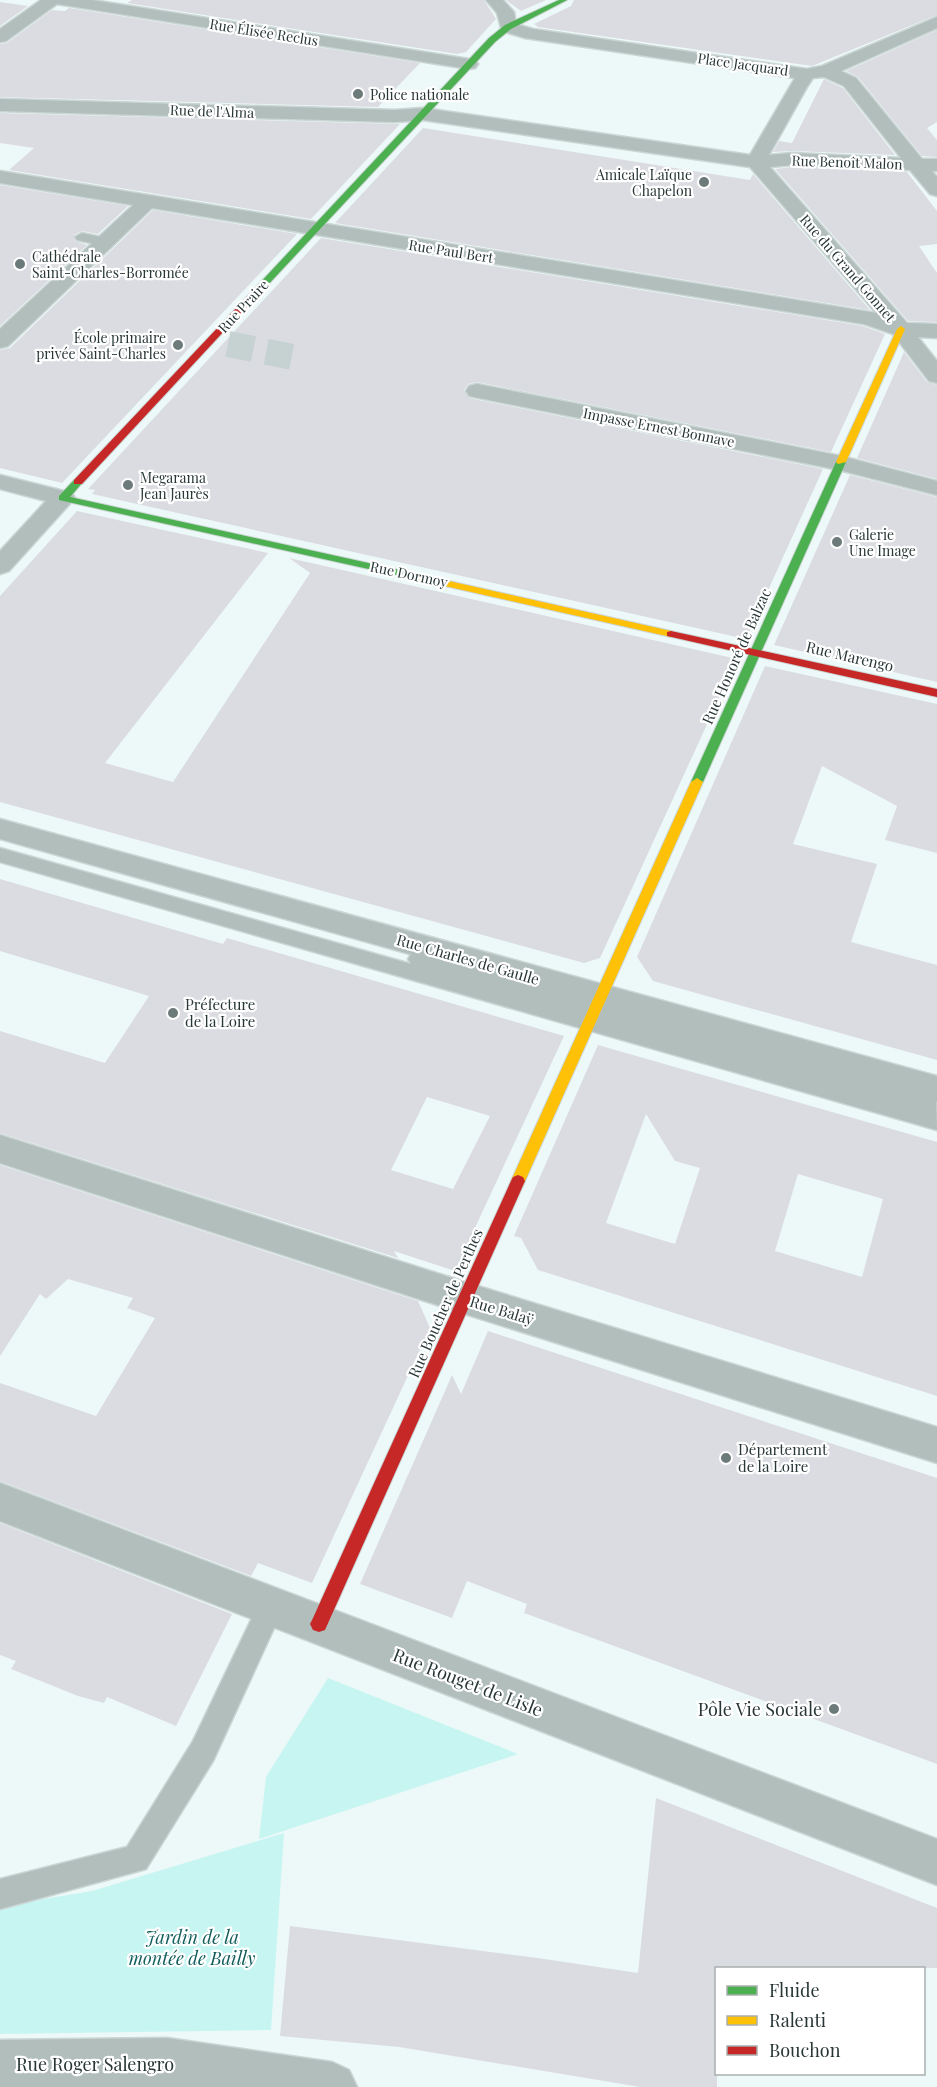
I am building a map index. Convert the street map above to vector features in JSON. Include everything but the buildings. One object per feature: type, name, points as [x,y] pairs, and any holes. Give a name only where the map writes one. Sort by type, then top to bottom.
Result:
[{"type":"street","points":[[0,37],[52,0]]},
{"type":"street","name":"Rue Élisée Reclus","points":[[60,0],[469,64]]},
{"type":"street","points":[[494,0],[505,12],[508,27]]},
{"type":"street","points":[[423,114],[469,64],[508,27],[564,0]]},
{"type":"street","points":[[817,73],[937,22]]},
{"type":"street","name":"Place Jacquard","points":[[508,27],[531,34],[817,73]]},
{"type":"street","points":[[817,73],[850,82],[937,190]]},
{"type":"street","name":"Place Jacquard","points":[[756,162],[798,86],[817,73]]},
{"type":"street","name":"Rue de l'Alma","points":[[0,105],[395,116],[423,114]]},
{"type":"street","points":[[423,114],[756,162]]},
{"type":"street","name":"Rue Praire","points":[[63,498],[423,114]]},
{"type":"street","name":"Rue Benoît Malon","points":[[756,162],[792,159],[937,165]]},
{"type":"street","name":"Rue du Grand Gonnet","points":[[756,162],[901,329],[937,376]]},
{"type":"street","name":"Rue Paul Bert","points":[[0,177],[868,318],[901,329],[937,331]]},
{"type":"street","points":[[0,341],[147,202]]},
{"type":"street","name":"Rue Honoré de Balzac","points":[[595,1010],[901,329]]},
{"type":"street","name":"Impasse Ernest Bonnave","points":[[477,391],[841,463],[937,488]]},
{"type":"street","points":[[0,482],[63,498],[0,566]]},
{"type":"street","name":"Rue Dormoy","points":[[63,498],[756,651]]},
{"type":"street","name":"Rue Marengo","points":[[756,651],[937,693]]},
{"type":"street","name":"Rue Charles de Gaulle","points":[[0,830],[595,1010],[937,1089]]},
{"type":"street","name":"Rue Boucher de Perthes","points":[[319,1624],[595,1010]]},
{"type":"street","name":"Rue Balaÿ","points":[[0,1149],[465,1298],[937,1445]]},
{"type":"street","name":"Rue Rouget de Lisle","points":[[0,1502],[937,1862]]},
{"type":"street","name":"Rue Roger Salengro","points":[[0,2064],[167,2062],[332,2087]]},
{"type":"lane","points":[[82,237],[105,242]]},
{"type":"lane","points":[[0,842],[937,1106]]},
{"type":"lane","points":[[0,855],[595,1010],[937,1121]]},
{"type":"lane","points":[[0,1894],[136,1859],[171,1806],[203,1751],[271,1606]]},
{"type":"green space","points":[[328,1678],[518,1754],[259,1839],[266,1777]]},
{"type":"green space","name":"Jardin de la montée de Bailly","points":[[284,1833],[271,2030],[0,2034],[0,1906],[92,1891]]},
{"type":"tunnel","points":[[228,344],[298,358]]},
{"type":"traffic: fast","points":[[261,287],[492,40],[508,27],[564,0]]},
{"type":"traffic: fast","points":[[697,782],[841,462]]},
{"type":"traffic: fast","points":[[78,482],[63,498],[409,575]]},
{"type":"traffic: slow","points":[[841,462],[901,329]]},
{"type":"traffic: slow","points":[[409,575],[671,634]]},
{"type":"traffic: slow","points":[[518,1181],[697,782]]},
{"type":"traffic: jam","points":[[78,482],[261,287]]},
{"type":"traffic: jam","points":[[671,634],[937,693]]},
{"type":"traffic: jam","points":[[319,1624],[518,1181]]},
{"type":"place","name":"Police nationale","points":[[358,94]]},
{"type":"place","name":"Amicale Laïque Chapelon","points":[[704,182]]},
{"type":"place","name":"Cathédrale Saint-Charles-Borromée","points":[[20,264]]},
{"type":"place","name":"École primaire privée Saint-Charles","points":[[178,345]]},
{"type":"place","name":"Megarama Jean Jaurès","points":[[128,485]]},
{"type":"place","name":"Galerie Une Image","points":[[837,542]]},
{"type":"place","name":"Préfecture de la Loire","points":[[173,1013]]},
{"type":"place","name":"Département de la Loire","points":[[726,1458]]},
{"type":"place","name":"Pôle Vie Sociale","points":[[834,1709]]}]
